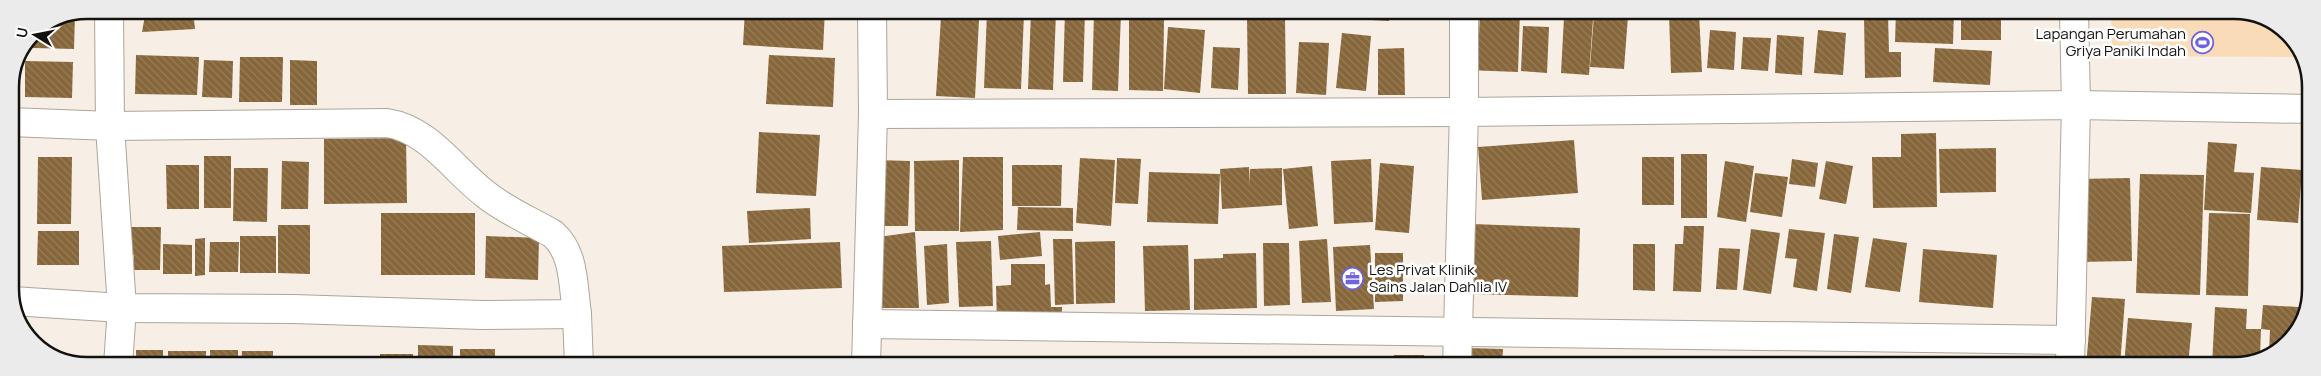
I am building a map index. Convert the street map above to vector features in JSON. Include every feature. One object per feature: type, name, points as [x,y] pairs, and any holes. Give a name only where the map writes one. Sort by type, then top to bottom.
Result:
[{"type":"street","points":[[109,19],[110,126],[122,308],[119,357]]},
{"type":"street","points":[[866,357],[873,114],[872,19]]},
{"type":"street","points":[[1458,357],[1464,112],[1464,19]]},
{"type":"street","points":[[867,324],[1459,332],[2070,353],[2076,105],[2074,19]]},
{"type":"street","points":[[873,114],[1464,112],[2076,105],[2302,109]]},
{"type":"street","points":[[19,122],[110,126],[387,123],[402,125],[419,135],[485,194],[561,240],[568,252],[577,314],[579,357]]},
{"type":"street","points":[[20,302],[122,308],[293,309],[482,315],[577,314]]},
{"type":"shaded area","name":"Lapangan Perumahan Griya Paniki Indah","points":[[2111,19],[2243,19],[2256,22],[2272,30],[2285,42],[2295,57],[2112,56]]},
{"type":"building","points":[[144,19],[194,19],[195,29],[142,32]]},
{"type":"building","points":[[744,19],[825,19],[823,50],[743,45]]},
{"type":"building","points":[[941,19],[979,19],[975,98],[936,96]]},
{"type":"building","points":[[987,19],[1024,19],[1021,89],[984,88]]},
{"type":"building","points":[[1031,19],[1056,19],[1053,90],[1028,89]]},
{"type":"building","points":[[1065,19],[1085,19],[1083,82],[1063,82]]},
{"type":"building","points":[[1094,19],[1121,19],[1118,91],[1092,90]]},
{"type":"building","points":[[1247,19],[1285,19],[1286,94],[1248,94]]},
{"type":"building","points":[[1354,19],[1389,19],[1389,21]]},
{"type":"building","points":[[1480,19],[1520,19],[1518,72],[1466,70],[1467,34],[1479,35]]},
{"type":"building","points":[[1564,19],[1593,19],[1589,75],[1561,73]]},
{"type":"building","points":[[1594,19],[1628,19],[1624,69],[1590,67]]},
{"type":"building","points":[[1669,19],[1699,19],[1702,72],[1671,73]]},
{"type":"building","points":[[1864,19],[1888,19],[1889,52],[1901,52],[1901,77],[1865,78]]},
{"type":"building","points":[[1896,19],[1954,19],[1953,44],[1895,42]]},
{"type":"building","points":[[1961,19],[2001,19],[2001,40],[1961,40]]},
{"type":"building","points":[[75,20],[74,49],[33,48],[33,46],[49,30]]},
{"type":"building","points":[[1129,20],[1164,20],[1163,91],[1129,90]]},
{"type":"building","points":[[1523,26],[1549,27],[1547,73],[1521,71]]},
{"type":"building","points":[[1168,27],[1205,30],[1200,93],[1164,89]]},
{"type":"building","points":[[1710,30],[1736,32],[1734,70],[1707,68]]},
{"type":"building","points":[[1818,30],[1846,33],[1843,75],[1814,73]]},
{"type":"building","points":[[1342,33],[1371,36],[1366,91],[1336,88]]},
{"type":"building","points":[[1777,35],[1804,37],[1802,75],[1775,73]]},
{"type":"building","points":[[1743,37],[1771,38],[1768,71],[1741,69]]},
{"type":"building","points":[[1299,42],[1329,43],[1326,95],[1296,93]]},
{"type":"building","points":[[1213,47],[1240,48],[1238,90],[1211,88]]},
{"type":"building","points":[[1404,48],[1405,95],[1378,95],[1378,49]]},
{"type":"building","points":[[1935,48],[1992,51],[1990,85],[1933,82]]},
{"type":"building","points":[[136,55],[199,57],[197,95],[135,94]]},
{"type":"building","points":[[769,55],[835,58],[833,107],[766,104]]},
{"type":"building","points":[[240,57],[283,57],[282,102],[239,102]]},
{"type":"building","points":[[204,60],[233,61],[232,98],[202,97]]},
{"type":"building","points":[[290,60],[317,61],[317,105],[290,105]]},
{"type":"building","points":[[25,61],[73,62],[72,98],[25,97]]},
{"type":"building","points":[[759,132],[820,135],[816,196],[756,193]]},
{"type":"building","points":[[1936,133],[1937,207],[1873,208],[1872,157],[1901,157],[1901,134]]},
{"type":"building","points":[[406,138],[407,203],[324,204],[324,139]]},
{"type":"building","points":[[1574,140],[1578,193],[1482,200],[1478,147]]},
{"type":"building","points":[[2208,142],[2237,144],[2234,172],[2254,173],[2251,213],[2204,210]]},
{"type":"building","points":[[1996,148],[1996,192],[1940,193],[1939,149]]},
{"type":"building","points":[[1681,154],[1707,154],[1707,218],[1681,218]]},
{"type":"building","points":[[204,156],[231,156],[231,208],[204,208]]},
{"type":"building","points":[[38,157],[72,157],[71,224],[37,224]]},
{"type":"building","points":[[963,157],[1003,157],[1003,230],[960,232]]},
{"type":"building","points":[[1642,157],[1674,157],[1674,205],[1642,205]]},
{"type":"building","points":[[1080,158],[1115,160],[1111,226],[1076,223]]},
{"type":"building","points":[[1117,158],[1141,159],[1138,204],[1115,203]]},
{"type":"building","points":[[1371,159],[1373,222],[1334,224],[1331,161]]},
{"type":"building","points":[[1792,159],[1818,163],[1815,187],[1789,184]]},
{"type":"building","points":[[876,160],[910,161],[908,226],[874,226]]},
{"type":"building","points":[[959,160],[959,231],[915,231],[914,161]]},
{"type":"building","points":[[282,161],[309,162],[308,209],[281,209]]},
{"type":"building","points":[[1725,161],[1754,166],[1746,222],[1717,217]]},
{"type":"building","points":[[1826,161],[1853,166],[1846,204],[1819,199]]},
{"type":"building","points":[[1380,163],[1414,166],[1409,233],[1375,230]]},
{"type":"building","points":[[166,165],[199,165],[199,209],[167,209]]},
{"type":"building","points":[[1012,165],[1062,165],[1061,206],[1012,206]]},
{"type":"building","points":[[1312,166],[1318,226],[1289,229],[1283,169]]},
{"type":"building","points":[[1249,167],[1250,186],[1250,169],[1282,168],[1282,205],[1222,209],[1220,169]]},
{"type":"building","points":[[2261,167],[2302,170],[2298,223],[2257,220]]},
{"type":"building","points":[[234,168],[268,168],[267,222],[233,221]]},
{"type":"building","points":[[1149,172],[1220,174],[1218,224],[1147,222]]},
{"type":"building","points":[[1755,173],[1788,177],[1782,217],[1750,212]]},
{"type":"building","points":[[2140,174],[2204,175],[2200,295],[2136,293]]},
{"type":"building","points":[[2130,178],[2132,261],[2077,262],[2076,179]]},
{"type":"building","points":[[1018,207],[1073,208],[1073,231],[1017,230]]},
{"type":"building","points":[[810,208],[811,239],[749,243],[747,211]]},
{"type":"building","points":[[381,213],[475,213],[475,275],[381,275]]},
{"type":"building","points":[[2209,213],[2250,214],[2248,296],[2206,295]]},
{"type":"building","points":[[1472,224],[1580,228],[1578,297],[1469,294]]},
{"type":"building","points":[[278,225],[310,225],[310,274],[278,273]]},
{"type":"building","points":[[1684,226],[1704,226],[1701,292],[1673,291],[1675,244],[1683,244]]},
{"type":"building","points":[[121,227],[161,227],[160,270],[134,270],[134,255],[121,255]]},
{"type":"building","points":[[1751,229],[1780,233],[1771,294],[1743,290]]},
{"type":"building","points":[[1789,229],[1825,233],[1817,291],[1793,287],[1797,259],[1785,258]]},
{"type":"building","points":[[38,231],[79,231],[79,265],[37,265]]},
{"type":"building","points":[[915,232],[919,308],[878,308],[878,237]]},
{"type":"building","points":[[1040,232],[1042,256],[1000,260],[998,236]]},
{"type":"building","points":[[1834,234],[1859,237],[1851,293],[1827,289]]},
{"type":"building","points":[[240,236],[276,236],[276,273],[240,273]]},
{"type":"building","points":[[486,236],[539,238],[538,280],[485,278]]},
{"type":"building","points":[[205,238],[205,275],[195,276],[195,239]]},
{"type":"building","points":[[1873,238],[1907,243],[1900,292],[1865,287]]},
{"type":"building","points":[[1053,239],[1072,239],[1074,304],[1055,305]]},
{"type":"building","points":[[1327,239],[1331,302],[1302,303],[1299,241]]},
{"type":"building","points":[[991,241],[993,306],[959,307],[956,242]]},
{"type":"building","points":[[1115,241],[1115,303],[1076,304],[1075,242]]},
{"type":"building","points":[[210,242],[239,242],[238,272],[209,272]]},
{"type":"building","points":[[840,242],[842,288],[724,292],[722,246]]},
{"type":"building","points":[[1263,243],[1289,243],[1290,305],[1264,306]]},
{"type":"building","points":[[163,244],[192,245],[192,274],[163,274]]},
{"type":"building","points":[[947,244],[949,303],[927,305],[924,246]]},
{"type":"building","points":[[1633,244],[1655,244],[1655,291],[1633,290]]},
{"type":"building","points":[[1188,245],[1190,310],[1145,311],[1143,246]]},
{"type":"building","name":"Les Privat Klinik Sains Jalan Dahlia IV","points":[[1370,245],[1374,309],[1336,311],[1333,247]]},
{"type":"building","points":[[1719,248],[1740,249],[1737,290],[1716,289]]},
{"type":"building","points":[[1923,249],[1997,255],[1993,308],[1919,302]]},
{"type":"building","points":[[1256,253],[1257,308],[1194,310],[1194,259],[1223,258],[1223,254]]},
{"type":"building","points":[[1375,253],[1403,253],[1403,301],[1375,302]]},
{"type":"building","points":[[1011,264],[1045,264],[1045,285],[1050,284],[1051,307],[1062,307],[1062,321],[997,323],[996,286],[1011,285]]},
{"type":"building","points":[[2092,297],[2125,299],[2121,357],[2087,357]]},
{"type":"building","points":[[2263,305],[2298,307],[2298,314],[2288,331],[2272,346],[2269,347],[2270,330],[2261,329]]},
{"type":"building","points":[[2215,307],[2247,309],[2246,329],[2261,329],[2260,352],[2248,356],[2212,357]]},
{"type":"building","points":[[2128,318],[2192,323],[2189,357],[2125,357]]},
{"type":"building","points":[[418,345],[453,346],[453,357],[418,357]]},
{"type":"building","points":[[1468,348],[1503,349],[1503,357],[1468,357]]},
{"type":"building","points":[[460,349],[495,349],[495,357],[460,357]]},
{"type":"building","points":[[136,350],[163,350],[163,357],[136,357]]},
{"type":"building","points":[[210,350],[238,350],[238,357],[210,357]]},
{"type":"building","points":[[168,351],[206,351],[206,357],[168,357]]},
{"type":"building","points":[[242,351],[273,351],[273,357],[242,357]]},
{"type":"building","points":[[380,354],[413,354],[413,357],[380,357]]},
{"type":"building","points":[[1394,355],[1424,355],[1424,357],[1394,357]]},
{"type":"building","points":[[274,356],[305,356],[305,357]]},
{"type":"building","points":[[308,356],[343,357],[308,357]]},
{"type":"building","points":[[346,356],[377,356],[377,357]]},
{"type":"place","name":"Lapangan Perumahan Griya Paniki Indah","points":[[2202,42]]},
{"type":"place","name":"Les Privat Klinik Sains Jalan Dahlia IV","points":[[1353,278]]}]
